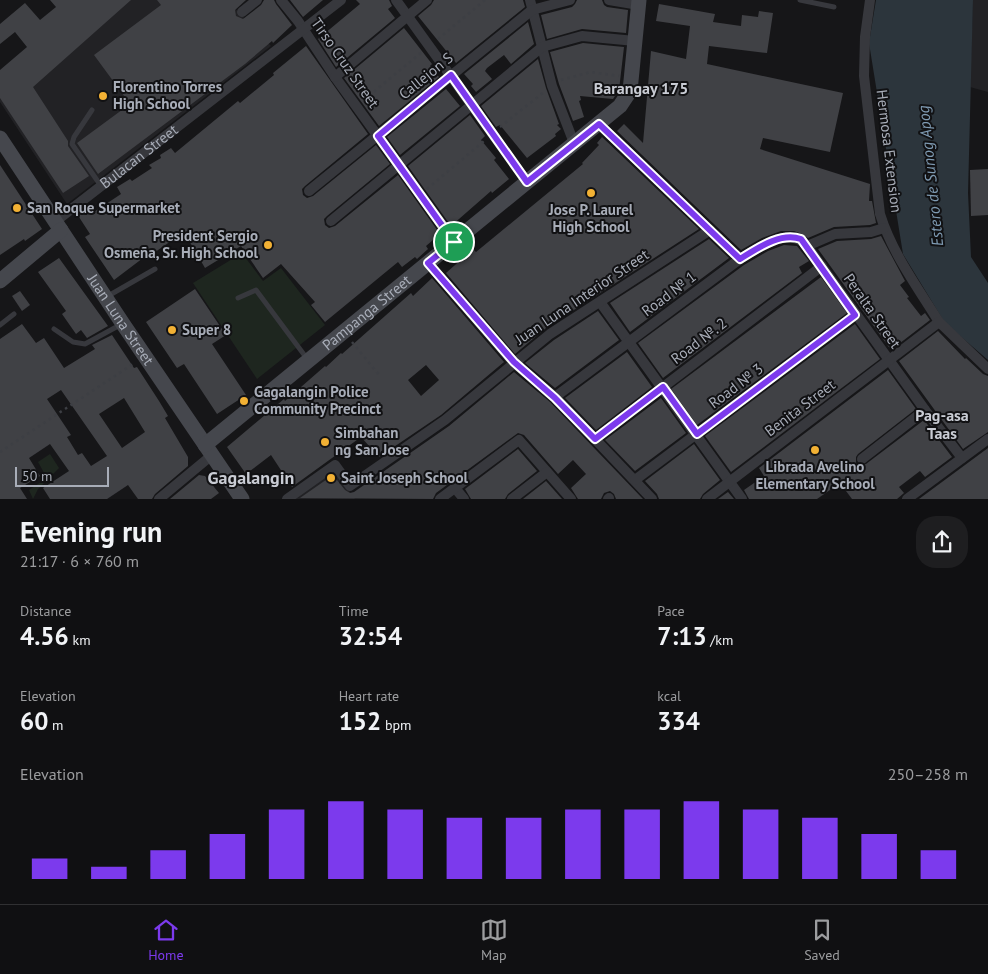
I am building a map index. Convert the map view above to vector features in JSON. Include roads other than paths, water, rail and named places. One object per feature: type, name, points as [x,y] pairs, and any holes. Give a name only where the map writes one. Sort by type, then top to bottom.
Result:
[{"type":"street","points":[[242,12],[257,0]]},
{"type":"street","name":"Tirso Cruz Street","points":[[281,0],[454,242]]},
{"type":"street","name":"Bulacan Street","points":[[0,281],[101,186],[341,0]]},
{"type":"street","points":[[396,0],[527,182]]},
{"type":"street","points":[[335,77],[427,0]]},
{"type":"street","name":"Callejon S","points":[[309,191],[451,75],[531,5],[570,0]]},
{"type":"street","points":[[331,221],[542,47],[582,36],[635,40],[639,2],[608,0]]},
{"type":"street","name":"Hermosa Extension","points":[[870,0],[865,37],[864,76],[880,214],[884,228],[904,267],[939,322],[988,369]]},
{"type":"street","points":[[531,5],[552,86],[574,143]]},
{"type":"street","name":"Pampanga Street","points":[[159,499],[208,450],[309,360],[620,106],[630,91],[635,40]]},
{"type":"street","points":[[599,124],[740,259]]},
{"type":"street","name":"Juan Luna Street","points":[[0,138],[242,499]]},
{"type":"street","points":[[807,246],[835,234],[871,232],[884,228]]},
{"type":"street","name":"Juan Luna Interior Street","points":[[287,499],[335,465],[350,486],[445,420],[550,334],[710,230]]},
{"type":"street","name":"Road № 1","points":[[555,398],[740,259],[769,242],[794,236],[801,239],[807,246]]},
{"type":"street","name":"Peralta Street","points":[[807,246],[855,315],[962,458]]},
{"type":"street","points":[[428,263],[514,362],[555,398],[652,499]]},
{"type":"street","name":"Road №. 2","points":[[595,439],[822,266]]},
{"type":"street","points":[[600,302],[697,434],[742,499]]},
{"type":"street","name":"Road № 3","points":[[635,480],[855,315]]},
{"type":"street","name":"Benita Street","points":[[707,499],[939,322]]},
{"type":"street","points":[[862,459],[925,410]]},
{"type":"street","points":[[913,497],[988,439]]},
{"type":"street","points":[[440,499],[519,440],[571,499]]},
{"type":"street","points":[[512,499],[547,472]]},
{"type":"street","points":[[455,488],[464,499]]},
{"type":"lane","points":[[800,0],[834,7]]},
{"type":"lane","points":[[92,110],[74,137],[72,144],[101,186]]},
{"type":"lane","points":[[106,297],[155,269]]},
{"type":"lane","points":[[238,298],[256,290],[309,360]]},
{"type":"lane","points":[[0,326],[14,314]]},
{"type":"lane","points":[[54,329],[73,342],[85,344],[123,324]]},
{"type":"water","name":"Estero de Sunog Apog","points":[[876,0],[973,0],[968,193],[971,257],[988,283],[988,360],[945,323],[903,254],[869,43]]},
{"type":"place","name":"Florentino Torres High School","points":[[103,96]]},
{"type":"place","name":"Jose P. Laurel High School","points":[[591,193]]},
{"type":"place","name":"San Roque Supermarket","points":[[17,208]]},
{"type":"place","name":"President Sergio Osmeña, Sr. High School","points":[[268,245]]},
{"type":"place","name":"Super 8","points":[[172,330]]},
{"type":"place","name":"Gagalangin Police Community Precinct","points":[[244,401]]},
{"type":"place","name":"Simbahan ng San Jose","points":[[325,442]]},
{"type":"place","name":"Librada Avelino Elementary School","points":[[815,450]]},
{"type":"place","name":"Saint Joseph School","points":[[331,478]]},
{"type":"district","name":"Barangay 175","points":[[641,88]]},
{"type":"district","name":"Pag-asa Taas","points":[[942,424]]},
{"type":"district","name":"Gagalangin","points":[[251,478]]}]
